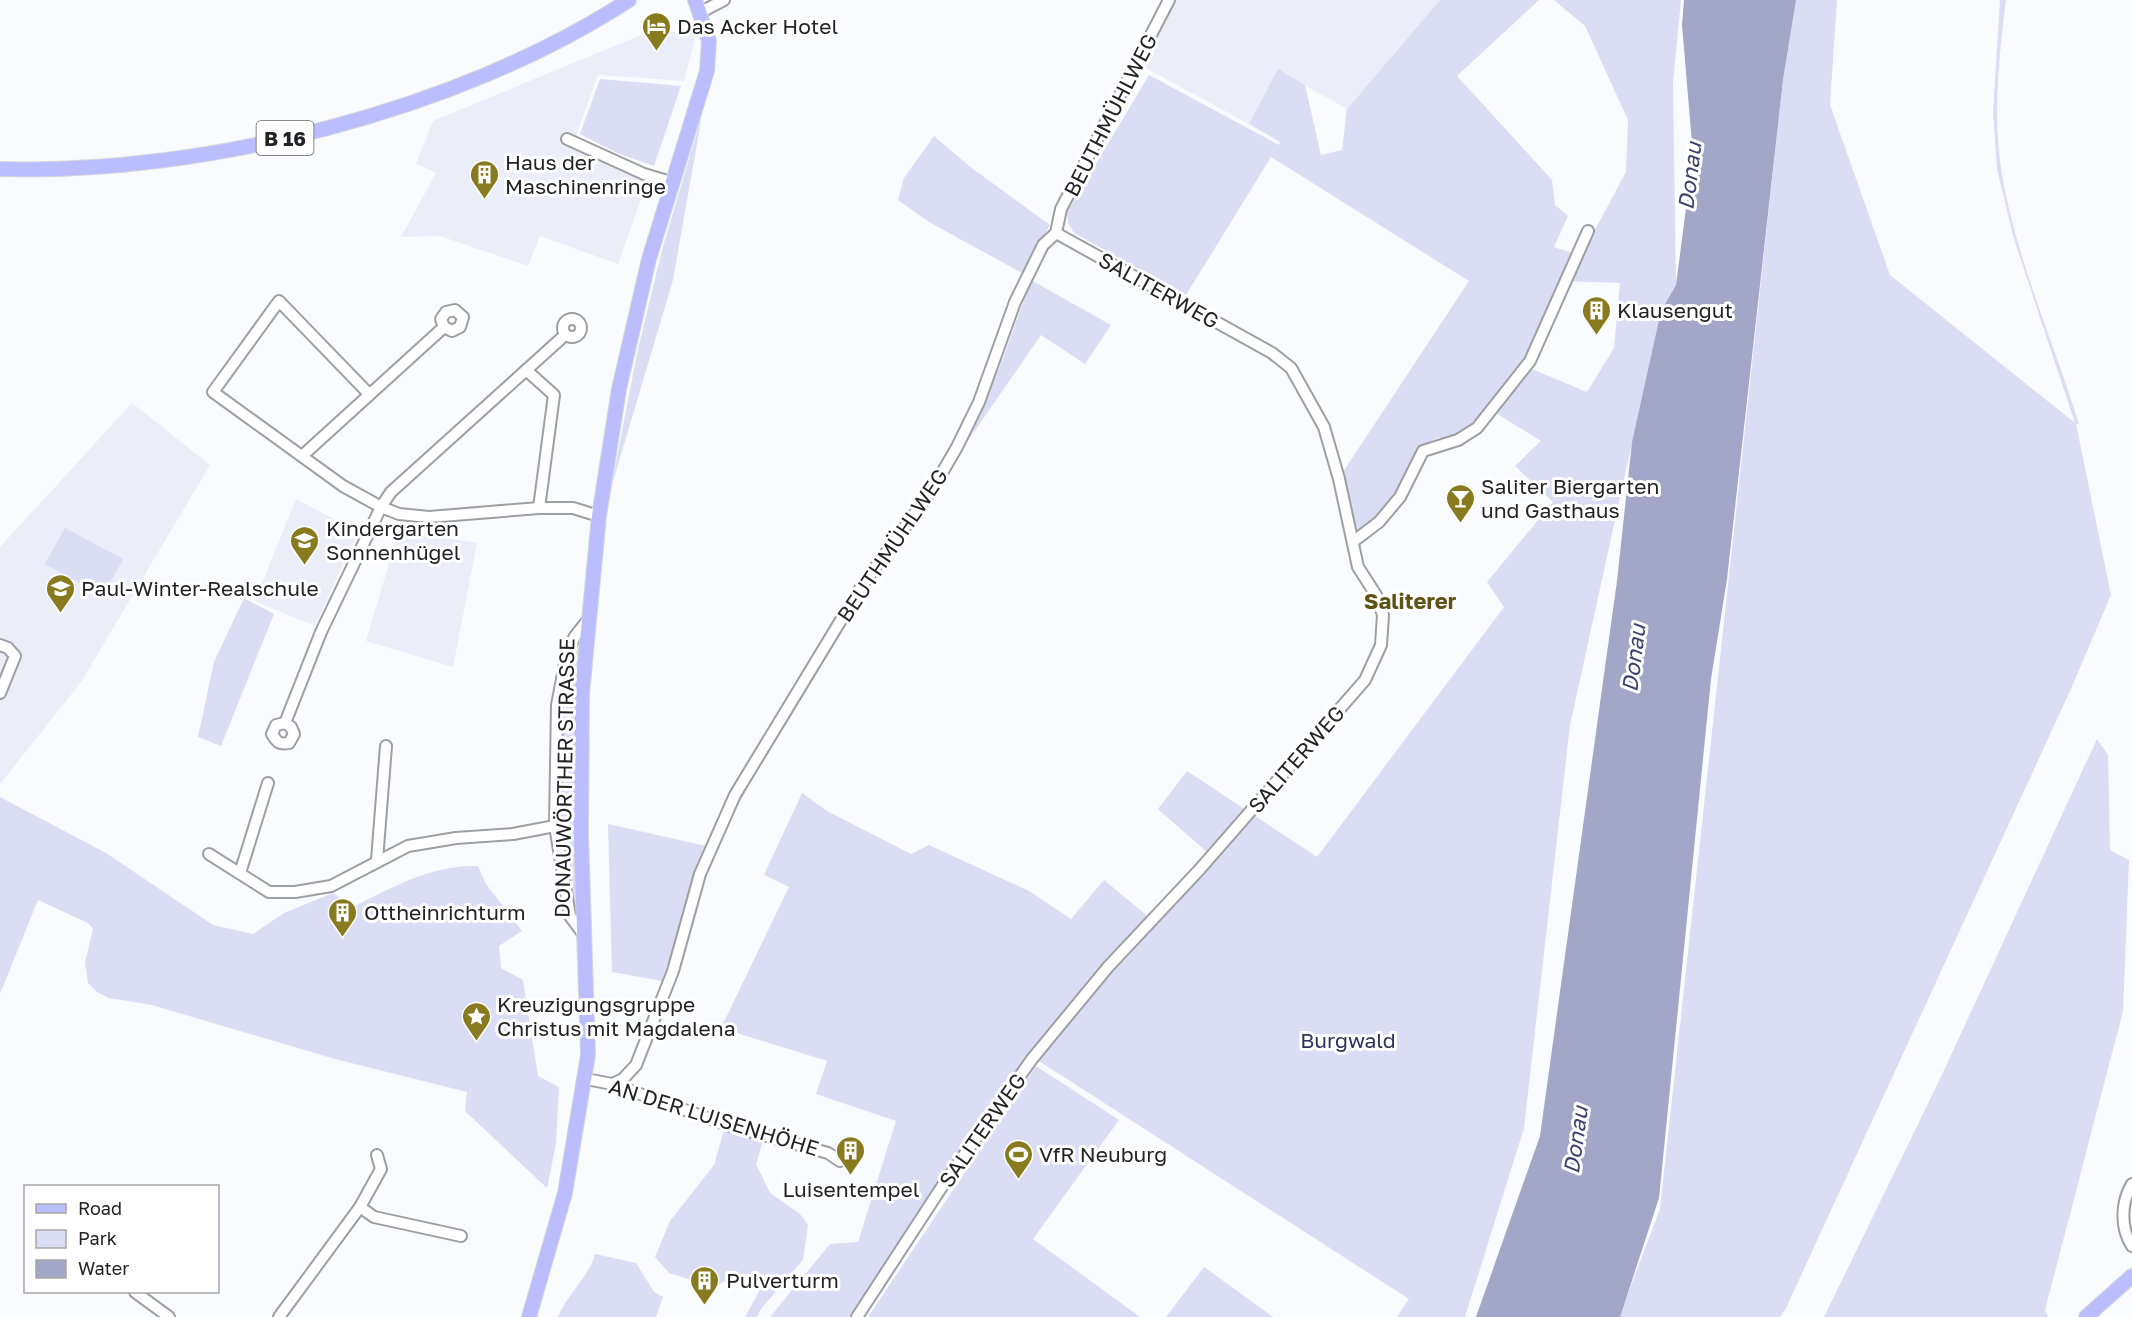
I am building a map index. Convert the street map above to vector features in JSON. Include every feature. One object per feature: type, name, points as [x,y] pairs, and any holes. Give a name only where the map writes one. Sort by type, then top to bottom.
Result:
[{"type":"main road","name":"B 16","points":[[0,169],[100,167],[224,150],[300,135],[412,102],[509,63],[556,43],[629,0]]},
{"type":"main road","name":"DONAUWÖRTHER STRASSE","points":[[529,1317],[565,1193],[586,1079],[588,1044],[581,835],[582,718],[587,621],[599,516],[620,389],[649,259],[706,71],[709,41],[696,3]]},
{"type":"main road","points":[[2086,1317],[2132,1275]]},
{"type":"street","points":[[696,3],[724,0]]},
{"type":"street","name":"BEUTHMÜHLWEG","points":[[612,1084],[623,1079],[636,1065],[673,971],[700,874],[735,795],[861,587],[932,490],[957,447],[979,402],[1015,302],[1043,245],[1056,233],[1061,208],[1169,0]]},
{"type":"street","points":[[567,139],[645,174],[671,182]]},
{"type":"street","points":[[1354,541],[1380,522],[1400,497],[1423,451],[1458,440],[1477,428],[1530,361],[1588,231]]},
{"type":"street","name":"SALITERWEG","points":[[857,1317],[945,1182],[1032,1059],[1108,967],[1200,868],[1365,680],[1381,645],[1383,615],[1376,595],[1358,567],[1354,541],[1324,427],[1291,368],[1272,353],[1056,233]]},
{"type":"street","points":[[369,394],[279,301],[213,392],[344,486],[381,507],[399,514],[429,517],[539,508],[573,508],[599,516]]},
{"type":"street","points":[[302,456],[444,327]]},
{"type":"street","points":[[285,723],[321,632],[381,507],[391,492],[565,335]]},
{"type":"street","points":[[526,370],[554,395],[539,508]]},
{"type":"street","name":"DONAUWÖRTHER STRASSE","points":[[584,935],[570,916],[555,826],[557,705],[567,653],[575,636],[587,621]]},
{"type":"street","points":[[0,645],[8,648],[15,656],[0,693]]},
{"type":"street","points":[[377,860],[386,746]]},
{"type":"street","points":[[240,873],[268,783]]},
{"type":"street","points":[[208,854],[269,892],[295,892],[331,886],[377,860],[408,846],[456,838],[513,834],[555,826]]},
{"type":"street","name":"AN DER LUISENHÖHE","points":[[586,1079],[612,1084],[727,1125],[835,1156],[840,1161]]},
{"type":"street","points":[[279,1317],[360,1207],[381,1169],[377,1155]]},
{"type":"street","points":[[2132,1184],[2123,1200],[2124,1225],[2132,1246]]},
{"type":"street","points":[[360,1207],[374,1217],[461,1236]]},
{"type":"street","points":[[136,1293],[170,1317]]},
{"type":"shaded area","points":[[1175,0],[1440,0],[1347,109],[1278,70],[1249,124],[1142,66]]},
{"type":"shaded area","points":[[653,30],[696,34],[684,81],[598,75],[572,147],[647,182],[618,264],[540,236],[528,266],[440,236],[401,237],[436,173],[416,164],[433,121]]},
{"type":"shaded area","name":"Paul-Winter-Realschule","points":[[132,403],[210,465],[81,682],[0,784],[0,547]]},
{"type":"shaded area","name":"Kindergarten Sonnenhügel","points":[[296,499],[358,532],[315,626],[255,601]]},
{"type":"shaded area","points":[[399,530],[477,543],[453,667],[366,641]]},
{"type":"green space","name":"Burgwald","points":[[1440,0],[1539,0],[1457,76],[1552,180],[1555,205],[1568,216],[1554,247],[1581,256],[1626,172],[1628,120],[1585,26],[1554,0],[1681,0],[1673,83],[1676,285],[1661,311],[1570,725],[1524,1128],[1465,1317],[1397,1317],[1409,1299],[1039,1061],[1039,1058],[1031,1053],[849,1317],[770,1317],[830,1244],[858,1242],[896,1121],[816,1094],[827,1061],[721,1028],[789,887],[764,875],[802,793],[827,811],[911,854],[929,845],[1029,891],[1071,919],[1104,880],[1156,923],[1215,859],[1158,809],[1187,771],[1317,857],[1504,607],[1487,582],[1553,502],[1515,466],[1541,441],[1496,413],[1463,446],[1446,449],[1439,437],[1417,455],[1395,498],[1358,536],[1343,472],[1469,281],[1271,157],[1186,295],[1074,233],[1068,223],[1067,212],[1149,75],[1279,145],[1280,142],[1249,124],[1278,69],[1305,85],[1321,155],[1342,150],[1347,109]],"holes":[[[1562,281],[1620,283],[1614,348],[1587,392],[1522,365]]]},
{"type":"green space","points":[[1796,0],[1837,0],[1830,105],[1890,275],[2075,423],[2014,239],[1997,169],[1993,112],[2000,0],[2006,0],[1997,106],[2001,169],[2015,234],[2079,424],[2076,424],[2111,595],[2070,691],[1780,1317],[1619,1317],[1660,1209],[1783,80]]},
{"type":"green space","points":[[600,79],[681,86],[654,166],[617,153],[580,134]]},
{"type":"green space","points":[[702,115],[673,280],[611,488],[638,349],[662,250]]},
{"type":"green space","points":[[934,136],[969,166],[1050,225],[1022,273],[929,222],[898,200],[904,178]]},
{"type":"green space","points":[[1031,280],[1111,325],[1085,364],[1041,335],[967,442],[1002,361]]},
{"type":"green space","points":[[65,528],[123,559],[103,596],[45,564]]},
{"type":"green space","points":[[244,598],[274,614],[221,746],[198,737],[214,662]]},
{"type":"green space","points":[[575,645],[581,645],[574,821],[579,914],[574,914],[563,819],[563,721]]},
{"type":"green space","points":[[2097,739],[2108,755],[2110,850],[2129,860],[2123,1011],[2045,1310],[2048,1317],[1824,1317],[1940,1079]]},
{"type":"green space","points":[[0,797],[106,853],[213,925],[253,934],[284,913],[333,893],[353,907],[429,873],[462,866],[478,866],[486,884],[522,931],[499,946],[501,968],[523,980],[538,1076],[559,1087],[556,1144],[547,1188],[465,1111],[467,1092],[335,1059],[152,1005],[109,998],[97,992],[88,983],[85,962],[93,929],[88,923],[38,900],[0,994]]},
{"type":"green space","points":[[608,824],[706,846],[662,981],[612,972]]},
{"type":"green space","name":"VfR Neuburg","points":[[1036,1066],[1119,1120],[1033,1239],[1140,1317],[868,1317]]},
{"type":"green space","points":[[724,1130],[763,1141],[756,1164],[770,1193],[800,1214],[808,1225],[803,1260],[761,1309],[757,1317],[745,1317],[764,1282],[734,1276],[714,1287],[669,1273],[655,1257],[670,1221],[714,1165]]},
{"type":"green space","points":[[595,1254],[636,1263],[654,1292],[663,1297],[656,1317],[558,1317],[588,1270]]},
{"type":"green space","points":[[1204,1267],[1273,1317],[1166,1317]]},
{"type":"water","name":"Donau","points":[[1684,0],[1796,0],[1783,80],[1727,579],[1711,679],[1659,1198],[1620,1317],[1476,1317],[1540,1136],[1617,581],[1632,442],[1661,311],[1676,285],[1693,155],[1682,25]]},
{"type":"place","name":"Das Acker Hotel","points":[[656,52]]},
{"type":"place","name":"Haus der Maschinenringe","points":[[484,200]]},
{"type":"place","name":"Klausengut","points":[[1596,336]]},
{"type":"place","name":"Saliter Biergarten und Gasthaus","points":[[1460,524]]},
{"type":"place","name":"Kindergarten Sonnenhügel","points":[[305,566]]},
{"type":"place","name":"Paul-Winter-Realschule","points":[[60,614]]},
{"type":"place","name":"Ottheinrichturm","points":[[343,938]]},
{"type":"place","name":"Kreuzigungsgruppe Christus mit Magdalena","points":[[476,1042]]},
{"type":"place","name":"Luisentempel","points":[[851,1176]]},
{"type":"place","name":"VfR Neuburg","points":[[1018,1180]]},
{"type":"place","name":"Pulverturm","points":[[705,1306]]},
{"type":"district","name":"Saliterer","points":[[1410,600]]}]
